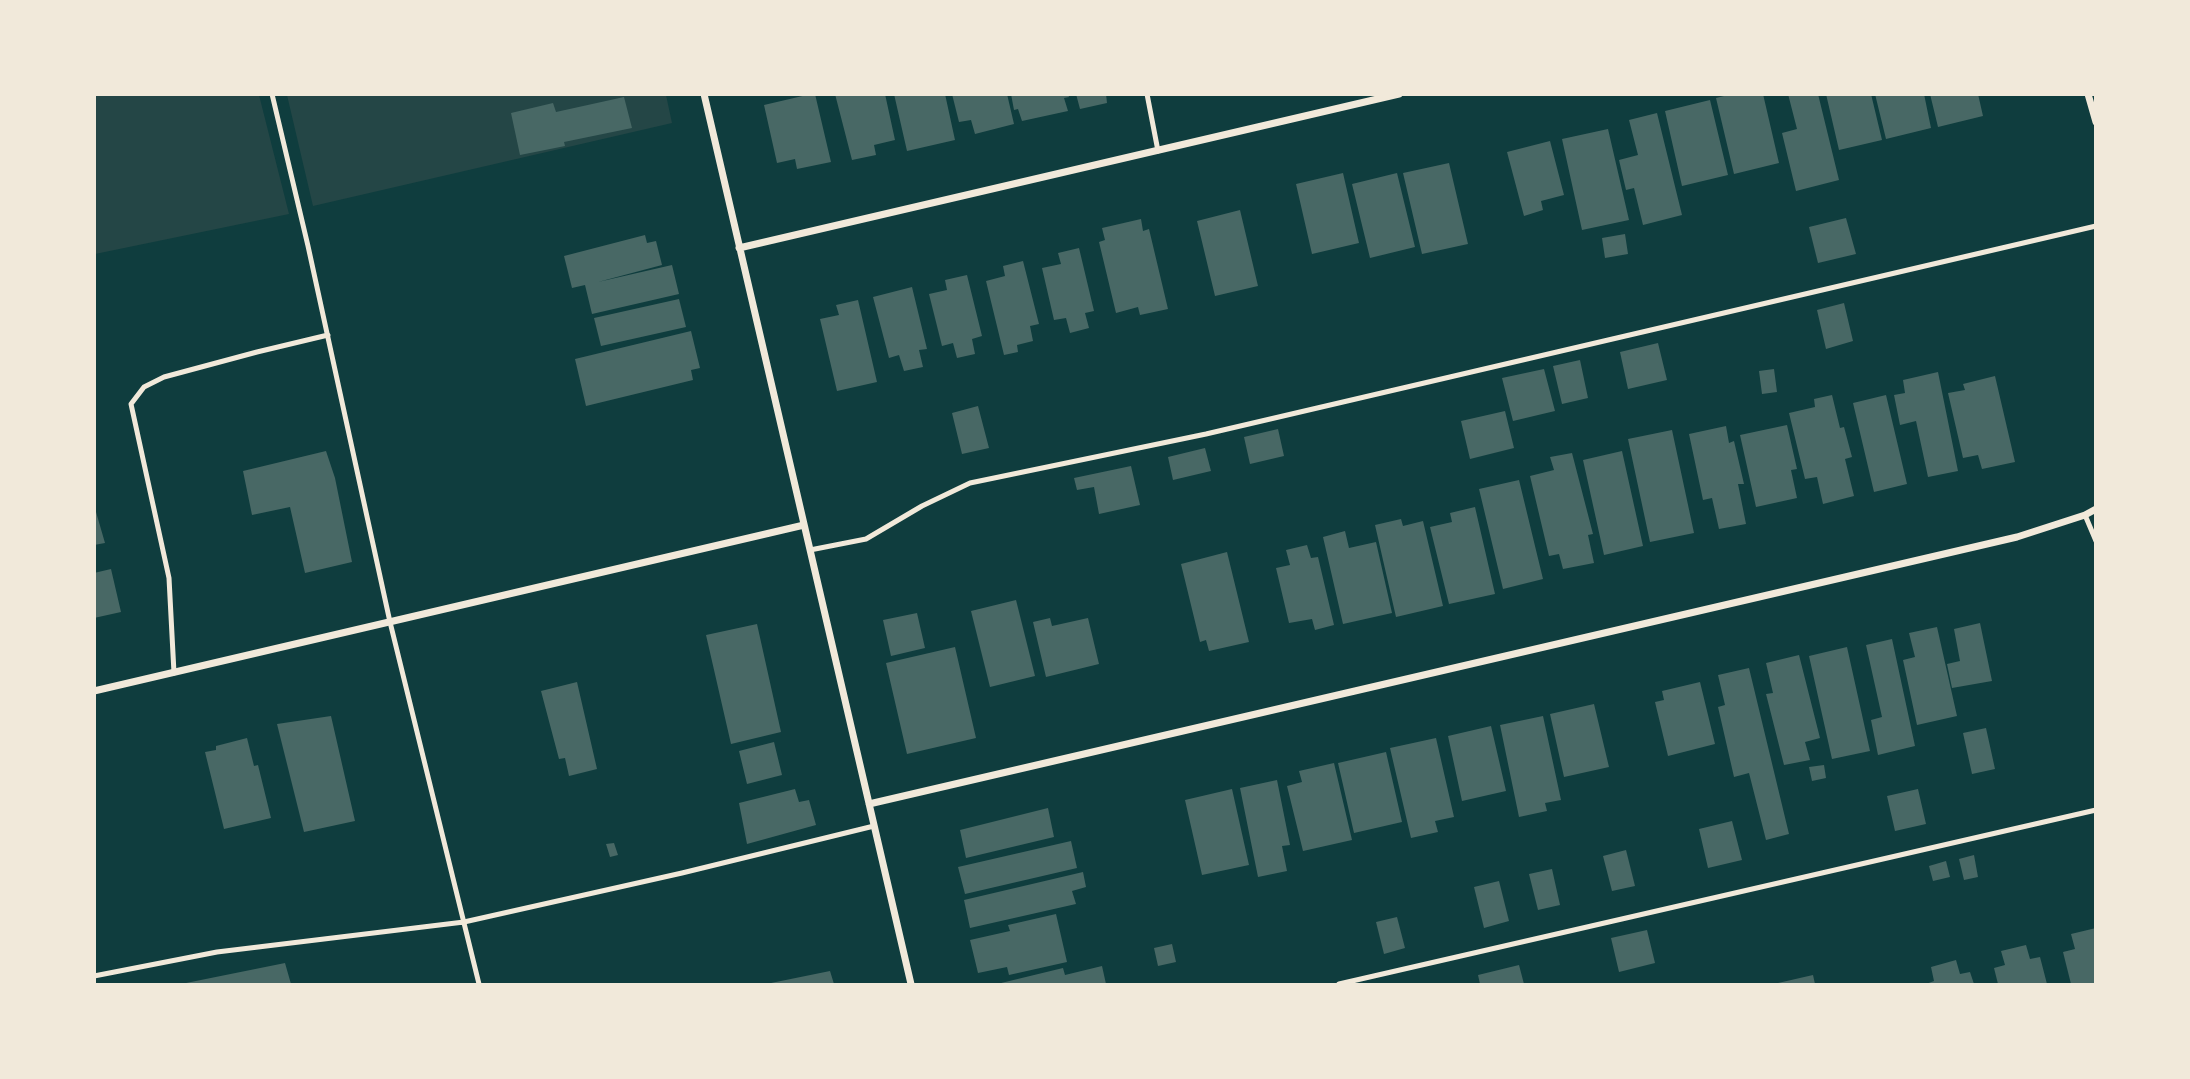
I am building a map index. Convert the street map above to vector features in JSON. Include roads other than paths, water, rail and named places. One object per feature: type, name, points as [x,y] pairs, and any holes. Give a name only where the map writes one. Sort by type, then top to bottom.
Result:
[{"type":"street","points":[[704,94],[911,985]]},
{"type":"street","points":[[739,248],[1399,94]]},
{"type":"street","points":[[2088,94],[2095,122]]},
{"type":"street","points":[[869,804],[2017,537],[2085,515],[2095,509]]},
{"type":"street","points":[[94,691],[804,525]]},
{"type":"lane","points":[[272,94],[390,622],[479,985]]},
{"type":"lane","points":[[1147,94],[1158,151]]},
{"type":"lane","points":[[810,550],[866,538],[922,506],[970,483],[1206,434],[2095,226]]},
{"type":"lane","points":[[174,673],[169,578],[131,404],[144,387],[164,377],[328,335]]},
{"type":"lane","points":[[2085,515],[2095,541]]},
{"type":"lane","points":[[1339,985],[2095,810]]},
{"type":"lane","points":[[94,976],[217,952],[464,922],[874,826]]}]
